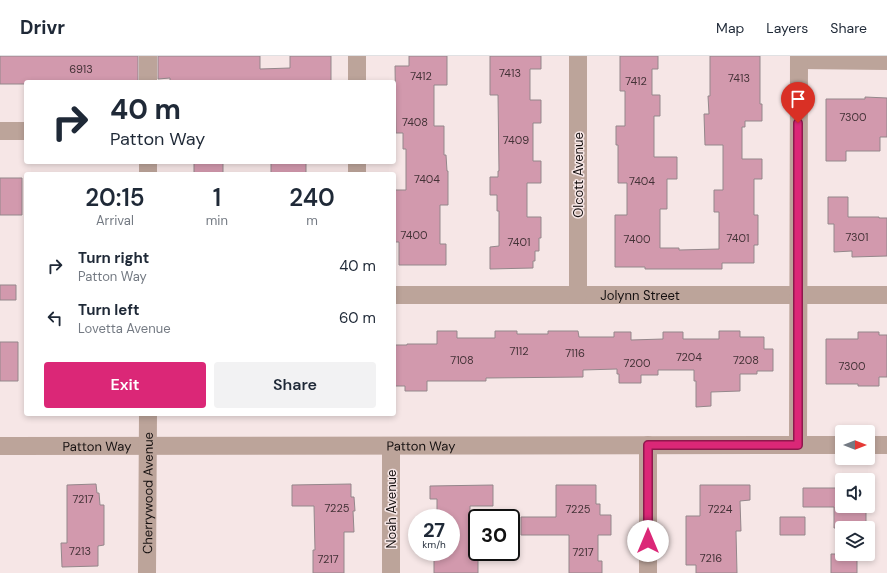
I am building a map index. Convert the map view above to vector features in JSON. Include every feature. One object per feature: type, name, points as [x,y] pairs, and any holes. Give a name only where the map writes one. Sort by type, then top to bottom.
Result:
[{"type":"street","points":[[148,56],[148,80]]},
{"type":"street","points":[[357,56],[357,80]]},
{"type":"street","name":"Olcott Avenue","points":[[578,56],[578,295]]},
{"type":"street","points":[[798,445],[799,58],[887,61]]},
{"type":"street","points":[[0,131],[24,131]]},
{"type":"street","name":"Jolynn Street","points":[[396,295],[887,295]]},
{"type":"street","name":"Cherrywood Avenue","points":[[147,573],[148,416]]},
{"type":"street","points":[[648,445],[648,573]]},
{"type":"street","name":"Patton Way","points":[[0,446],[835,445]]},
{"type":"street","points":[[875,445],[887,445]]},
{"type":"street","name":"Noah Avenue","points":[[391,446],[391,573]]},
{"type":"building","points":[[0,56],[138,56],[138,80],[24,80],[24,84],[0,84]]},
{"type":"building","points":[[158,56],[260,56],[260,69],[290,68],[290,56],[331,56],[331,80],[158,79]]},
{"type":"building","points":[[409,56],[447,56],[447,85],[434,85],[434,126],[444,126],[444,155],[446,155],[448,171],[448,205],[440,205],[440,244],[446,244],[446,265],[399,265],[399,242],[396,242],[396,190],[406,190],[406,149],[403,149],[403,133],[396,133],[395,66],[409,66]]},
{"type":"building","points":[[490,56],[541,56],[541,69],[530,69],[530,100],[541,100],[541,123],[533,123],[533,161],[541,161],[541,183],[527,183],[527,217],[541,217],[541,238],[539,238],[539,251],[535,251],[533,268],[490,269],[490,247],[499,246],[499,211],[497,211],[497,195],[490,195],[490,177],[498,177],[499,171],[498,95],[490,95]]},
{"type":"building","points":[[620,56],[658,56],[658,69],[652,69],[652,95],[660,95],[660,116],[654,116],[654,157],[677,157],[677,179],[667,179],[667,209],[660,209],[660,248],[679,248],[679,250],[719,249],[719,212],[714,212],[714,190],[723,190],[723,145],[705,145],[704,114],[709,114],[708,96],[710,96],[710,56],[760,56],[760,104],[762,104],[762,121],[745,121],[745,127],[742,127],[742,159],[762,159],[762,179],[754,179],[754,215],[758,215],[758,245],[754,245],[754,263],[722,263],[722,269],[645,269],[645,267],[615,267],[615,215],[627,215],[627,183],[618,183],[618,145],[616,145],[616,126],[625,126],[625,91],[620,91]]},
{"type":"building","points":[[865,97],[887,98],[887,137],[880,137],[880,151],[846,151],[846,161],[826,161],[826,99],[865,99]]},
{"type":"building","points":[[194,164],[223,164],[223,172],[194,172]]},
{"type":"building","points":[[271,164],[306,164],[306,172],[271,172]]},
{"type":"building","points":[[0,178],[22,178],[22,215],[0,215]]},
{"type":"building","points":[[828,197],[848,197],[848,217],[887,218],[887,256],[852,257],[852,251],[834,252],[834,224],[828,224]]},
{"type":"building","points":[[0,285],[16,285],[16,300],[0,300]]},
{"type":"building","points":[[437,331],[457,331],[457,338],[495,338],[495,331],[517,331],[517,334],[548,334],[548,331],[578,331],[579,337],[614,337],[614,332],[631,332],[631,340],[663,339],[663,332],[683,332],[683,339],[719,339],[719,331],[740,331],[740,337],[764,337],[764,349],[773,349],[773,371],[757,371],[757,374],[740,374],[740,391],[711,392],[711,406],[696,407],[696,381],[694,381],[694,370],[658,370],[658,375],[641,375],[641,383],[619,383],[619,374],[617,374],[617,369],[583,370],[583,377],[486,378],[486,381],[427,381],[427,391],[405,391],[405,386],[396,386],[396,345],[437,344]]},
{"type":"building","points":[[858,332],[879,332],[879,335],[887,335],[887,377],[879,377],[879,386],[858,386],[858,384],[826,384],[826,339],[858,339]]},
{"type":"building","points":[[0,342],[18,342],[18,381],[0,381]]},
{"type":"building","points":[[96,484],[97,493],[99,493],[100,505],[104,505],[104,545],[98,546],[98,566],[62,567],[61,543],[67,543],[67,485]]},
{"type":"building","points":[[351,484],[351,497],[354,497],[355,511],[353,511],[354,532],[344,532],[344,573],[313,573],[313,550],[315,550],[314,506],[292,506],[292,485]]},
{"type":"building","points":[[493,485],[493,506],[470,506],[470,509],[468,509],[468,561],[478,561],[478,573],[434,573],[434,561],[460,561],[460,509],[437,509],[437,499],[430,499],[430,486]]},
{"type":"building","points":[[556,485],[596,485],[596,504],[600,504],[600,515],[611,515],[611,535],[598,535],[598,561],[602,561],[602,573],[569,573],[569,535],[521,535],[521,517],[556,517]]},
{"type":"building","points":[[700,485],[750,485],[750,500],[740,501],[741,531],[736,531],[737,573],[696,573],[696,565],[686,565],[686,516],[700,516]]},
{"type":"building","points":[[803,488],[835,488],[835,513],[866,513],[866,521],[835,521],[834,528],[834,507],[803,507]]},
{"type":"building","points":[[780,517],[805,517],[805,535],[780,535]]},
{"type":"building","points":[[831,554],[835,554],[835,561],[857,561],[857,573],[831,573]]},
{"type":"route","points":[[648,541],[648,445],[798,445],[798,123]]}]
